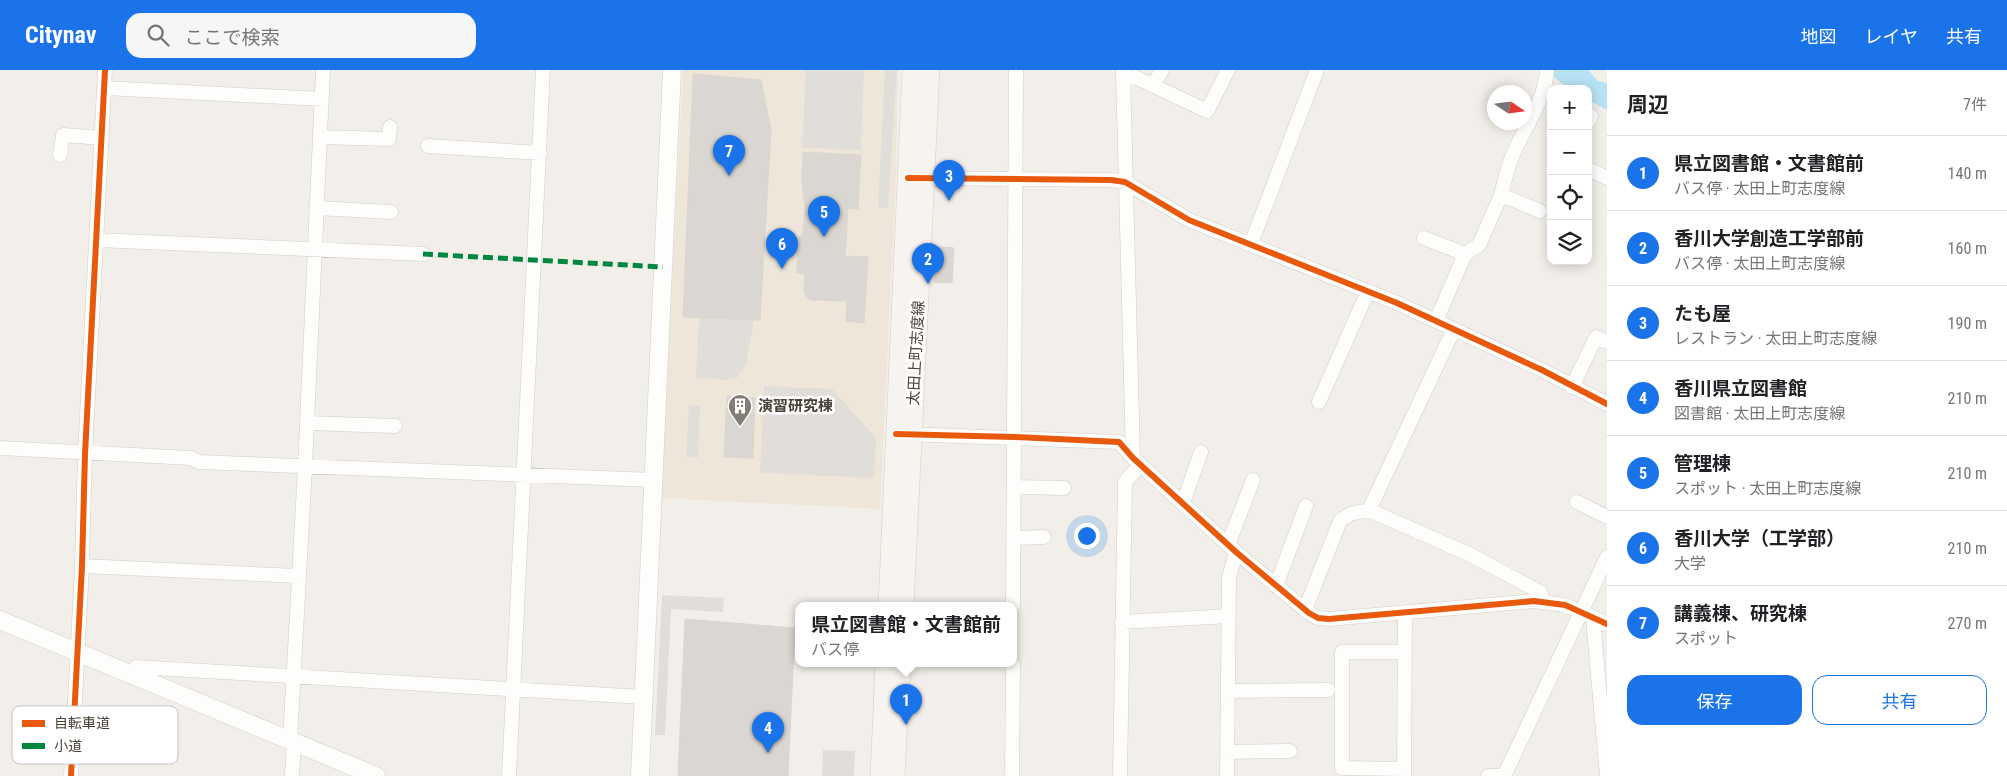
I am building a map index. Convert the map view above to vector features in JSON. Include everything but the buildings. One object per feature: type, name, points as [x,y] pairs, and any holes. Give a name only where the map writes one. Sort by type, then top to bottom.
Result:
[{"type":"main road","name":"太田上町志度線","points":[[912,70],[916,178]]},
{"type":"main road","name":"太田上町志度線","points":[[888,602],[904,434],[916,178],[930,70]]},
{"type":"main road","name":"太田上町志度線","points":[[904,434],[904,602]]},
{"type":"main road","points":[[880,776],[885,667]]},
{"type":"main road","points":[[895,776],[901,667]]},
{"type":"street","points":[[75,706],[85,454],[105,70]]},
{"type":"street","points":[[292,776],[293,676],[305,467],[323,70]]},
{"type":"street","points":[[509,776],[525,475],[543,70]]},
{"type":"street","points":[[640,776],[672,70]]},
{"type":"street","points":[[1013,602],[1016,70]]},
{"type":"street","points":[[1153,86],[1162,70]]},
{"type":"street","points":[[1120,776],[1125,482],[1137,461],[1125,182],[1123,74],[1135,77],[1207,111],[1228,70]]},
{"type":"street","points":[[1251,244],[1317,70]]},
{"type":"street","points":[[1436,321],[1465,254],[1479,245],[1501,195],[1514,152],[1540,102],[1546,76]]},
{"type":"street","points":[[105,88],[322,100]]},
{"type":"street","points":[[320,137],[389,139],[390,127]]},
{"type":"street","points":[[60,155],[63,136],[102,138]]},
{"type":"street","points":[[428,146],[540,153]]},
{"type":"street","points":[[1592,171],[1607,178]]},
{"type":"street","points":[[916,178],[1111,180],[1125,182],[1189,220],[1368,291],[1454,329],[1607,404]]},
{"type":"street","points":[[1501,195],[1540,211]]},
{"type":"street","points":[[316,208],[391,212]]},
{"type":"street","points":[[1424,238],[1465,254]]},
{"type":"street","points":[[97,240],[423,254]]},
{"type":"street","points":[[1318,402],[1368,291]]},
{"type":"street","points":[[1369,510],[1454,329]]},
{"type":"street","points":[[1572,386],[1596,337],[1607,342]]},
{"type":"street","points":[[307,423],[395,426]]},
{"type":"street","points":[[904,434],[1119,442],[1232,549],[1305,610],[1318,618],[1329,619],[1534,601],[1565,605],[1607,624]]},
{"type":"street","points":[[0,448],[85,454],[191,458],[199,462],[653,480]]},
{"type":"street","points":[[1182,503],[1201,452]]},
{"type":"street","points":[[1227,776],[1229,578],[1232,549],[1253,480]]},
{"type":"street","points":[[1014,487],[1064,488]]},
{"type":"street","points":[[1577,502],[1607,517]]},
{"type":"street","points":[[1276,586],[1306,506]]},
{"type":"street","points":[[1305,610],[1340,521],[1350,514],[1369,510],[1470,555],[1540,592],[1544,602]]},
{"type":"street","points":[[1014,538],[1044,537]]},
{"type":"street","points":[[1488,776],[1504,776],[1607,557]]},
{"type":"street","points":[[82,566],[298,576]]},
{"type":"street","points":[[1405,612],[1405,652],[1404,772],[1342,768],[1342,652],[1405,652]]},
{"type":"street","points":[[1122,622],[1229,616]]},
{"type":"street","points":[[1593,619],[1607,776]]},
{"type":"street","points":[[0,620],[376,776]]},
{"type":"street","points":[[133,675],[136,667],[643,697]]},
{"type":"street","points":[[1012,776],[1013,667]]},
{"type":"street","points":[[1228,691],[1328,690]]},
{"type":"street","points":[[1227,752],[1290,751]]},
{"type":"shaded area","points":[[683,70],[898,70],[896,178],[880,509],[661,498]]},
{"type":"shaded area","points":[[806,70],[864,70],[861,150],[802,148]]},
{"type":"shaded area","points":[[885,70],[897,70],[888,208],[878,208]]},
{"type":"shaded area","points":[[699,318],[754,319],[746,365],[737,378],[726,380],[696,378]]},
{"type":"shaded area","points":[[764,386],[832,389],[876,438],[874,478],[760,473]]},
{"type":"shaded area","points":[[689,405],[700,406],[698,458],[686,457]]},
{"type":"shaded area","points":[[662,595],[724,598],[723,612],[671,609],[665,735],[655,735]]},
{"type":"shaded area","points":[[823,750],[855,751],[854,776],[822,776]]},
{"type":"water","points":[[1544,70],[1588,70],[1598,81],[1607,83],[1607,110],[1592,102],[1592,85],[1565,85]]},
{"type":"marked path","points":[[423,254],[663,267]]},
{"type":"cycle path","points":[[75,706],[82,566],[85,454],[105,70]]},
{"type":"cycle path","points":[[908,178],[1111,180],[1125,182],[1189,220],[1397,303],[1542,370],[1607,404]]},
{"type":"cycle path","points":[[896,434],[1119,442],[1133,458],[1236,552],[1309,613],[1318,618],[1329,619],[1534,601],[1565,605],[1607,624]]},
{"type":"cycle path","points":[[71,776],[72,764]]},
{"type":"place","name":"講義棟、研究棟","points":[[729,176]]},
{"type":"place","name":"たも屋","points":[[949,201]]},
{"type":"place","name":"管理棟","points":[[824,237]]},
{"type":"place","name":"香川大学（工学部）","points":[[782,269]]},
{"type":"place","name":"香川大学創造工学部前","points":[[928,284]]},
{"type":"place","name":"演習研究棟","points":[[740,427]]},
{"type":"place","name":"県立図書館・文書館前","points":[[906,725]]},
{"type":"place","name":"香川県立図書館","points":[[768,753]]}]
